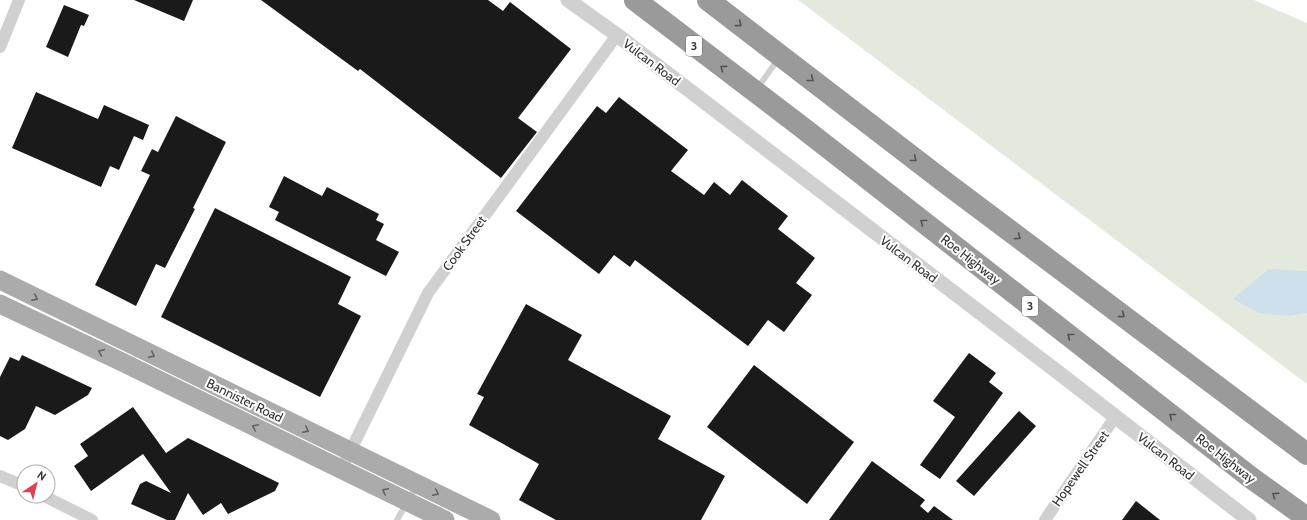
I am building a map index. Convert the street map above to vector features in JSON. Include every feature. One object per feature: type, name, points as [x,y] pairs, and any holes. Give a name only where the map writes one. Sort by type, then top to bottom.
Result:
[{"type":"highway","name":"Roe Highway","points":[[635,0],[1250,477],[1307,518]]},
{"type":"highway","points":[[708,0],[946,183],[1307,454]]},
{"type":"main road","name":"Bannister Road","points":[[0,280],[491,520]]},
{"type":"main road","name":"Bannister Road","points":[[0,304],[445,520]]},
{"type":"street","points":[[0,47],[19,0]]},
{"type":"street","name":"Vulcan Road","points":[[568,0],[617,35],[1116,417],[1248,520]]},
{"type":"street","name":"Cook Street","points":[[341,470],[428,293],[617,35]]},
{"type":"street","name":"Hopewell Street","points":[[1044,520],[1116,417]]},
{"type":"street","points":[[0,476],[16,483]]},
{"type":"street","points":[[56,502],[92,520]]},
{"type":"lane","points":[[754,92],[780,55]]},
{"type":"lane","points":[[397,520],[417,484]]},
{"type":"shaded area","points":[[798,0],[1254,0],[1307,23],[1307,384]]},
{"type":"water","points":[[1269,269],[1307,271],[1307,313],[1288,316],[1260,313],[1233,299]]},
{"type":"building","points":[[134,0],[193,0],[184,21]]},
{"type":"building","points":[[261,0],[488,0],[503,11],[510,2],[571,49],[518,118],[537,132],[501,178],[360,69],[358,71]]},
{"type":"building","points":[[64,5],[89,15],[84,26],[81,25],[68,57],[46,47]]},
{"type":"building","points":[[36,92],[98,119],[104,105],[149,125],[143,140],[134,136],[119,170],[110,166],[101,187],[12,148]]},
{"type":"building","points":[[619,97],[688,150],[671,171],[704,195],[714,182],[730,195],[742,180],[788,216],[778,229],[815,258],[796,283],[812,295],[784,332],[768,320],[748,346],[635,260],[630,267],[614,255],[599,274],[516,211],[597,106],[606,113]]},
{"type":"building","points":[[176,116],[226,142],[193,208],[195,209],[165,268],[156,264],[136,306],[95,285],[150,175],[141,171],[152,149],[158,152]]},
{"type":"building","points":[[284,176],[322,196],[327,187],[379,214],[376,220],[384,224],[376,240],[399,252],[386,276],[275,220],[279,212],[269,207]]},
{"type":"building","points":[[215,208],[351,277],[338,304],[361,316],[320,397],[161,317]]},
{"type":"building","points":[[526,304],[582,335],[568,360],[671,416],[658,439],[725,476],[701,520],[556,520],[519,500],[539,464],[469,425],[484,397],[477,394]]},
{"type":"building","points":[[969,353],[996,373],[989,382],[1003,393],[940,479],[920,465],[955,417],[933,401]]},
{"type":"building","points":[[22,355],[92,388],[88,395],[55,415],[36,406],[25,429],[8,440],[0,436],[0,377],[10,357],[19,361]]},
{"type":"building","points":[[754,365],[854,442],[807,504],[707,427]]},
{"type":"building","points":[[133,407],[166,453],[188,438],[279,483],[275,491],[228,514],[221,503],[203,515],[188,493],[175,520],[167,520],[131,504],[140,484],[146,481],[171,493],[143,454],[91,491],[74,466],[88,456],[80,444]]},
{"type":"building","points":[[1019,411],[1036,426],[974,496],[956,481]]},
{"type":"building","points":[[872,461],[925,500],[920,506],[928,513],[934,506],[953,520],[829,520]]},
{"type":"building","points":[[1136,501],[1160,520],[1122,520]]}]
